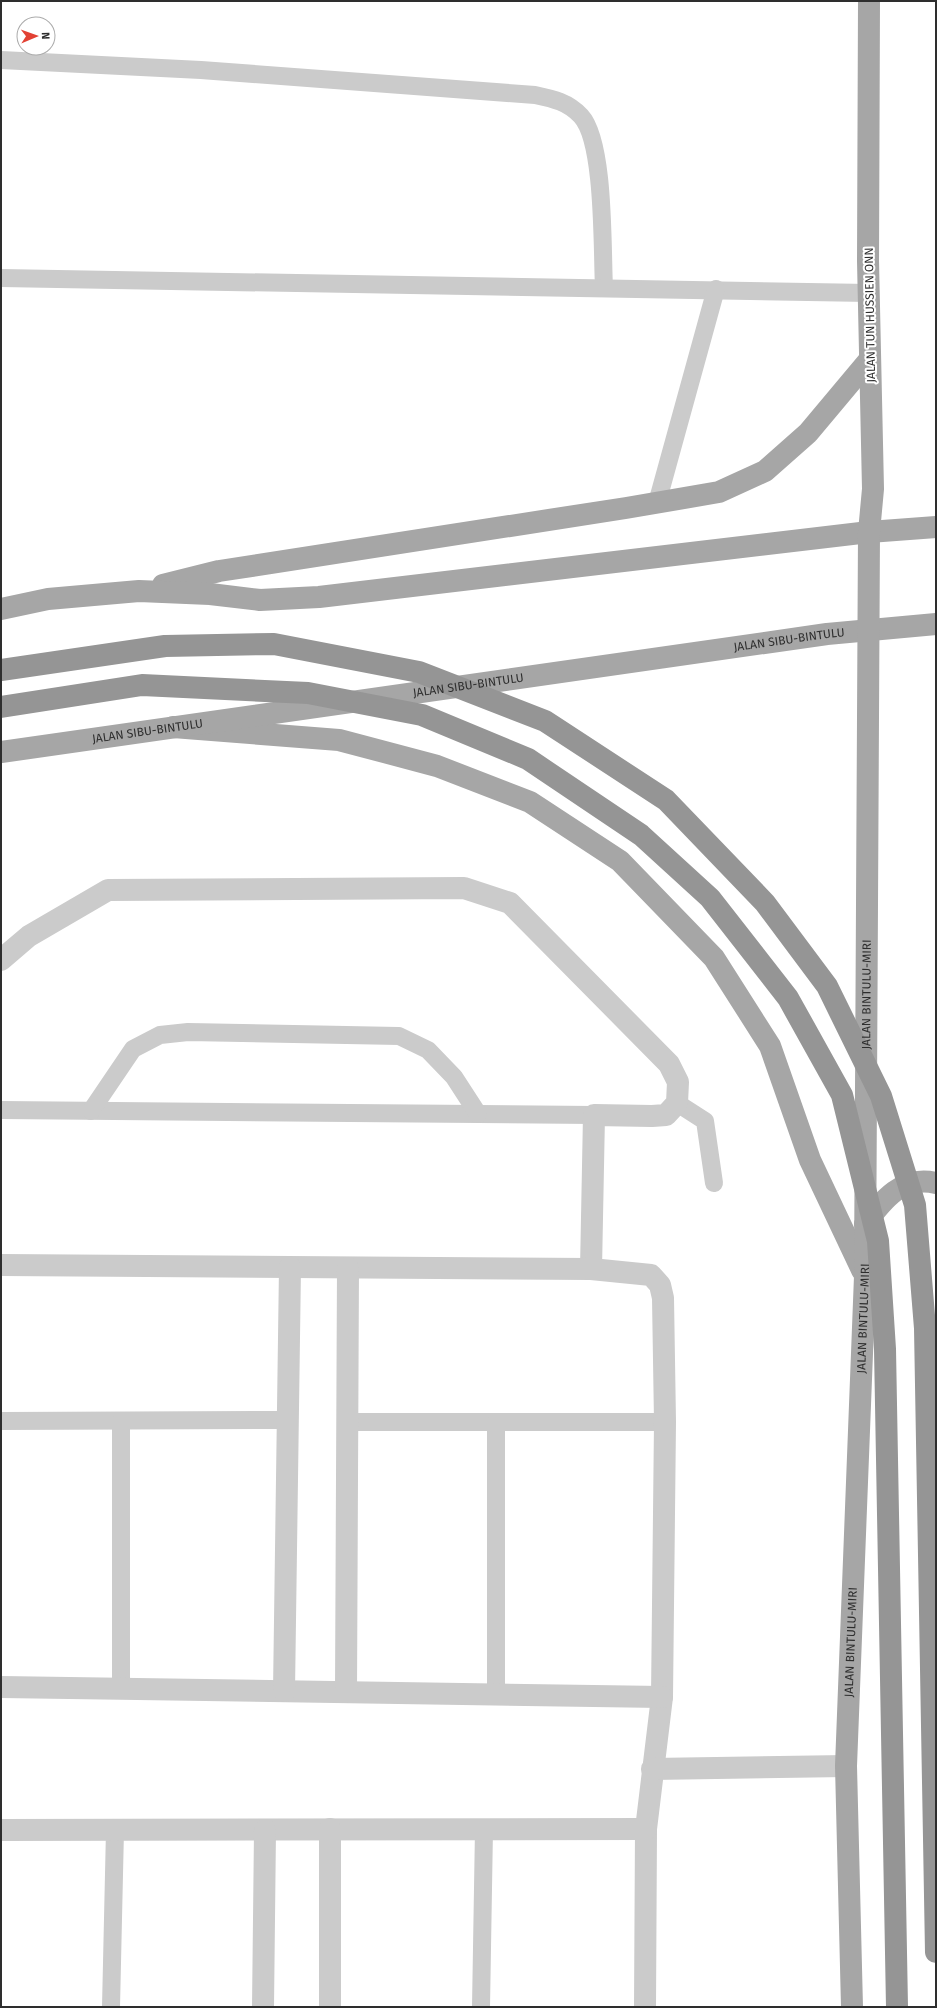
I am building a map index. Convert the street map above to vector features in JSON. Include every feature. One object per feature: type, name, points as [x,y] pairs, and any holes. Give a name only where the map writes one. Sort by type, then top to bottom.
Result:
[{"type":"highway","points":[[1,670],[165,646],[274,644],[419,672],[545,721],[666,800],[765,903],[827,986],[882,1096],[915,1205],[925,1328],[936,1952]]},
{"type":"highway","points":[[1,707],[142,685],[308,693],[422,715],[528,759],[641,835],[710,898],[788,998],[842,1095],[878,1241],[885,1357],[897,2007]]},
{"type":"main road","name":"JALAN TUN HUSSIEN ONN","points":[[869,1],[869,293],[873,489],[869,532],[870,629]]},
{"type":"main road","points":[[139,591],[219,571],[719,492],[765,471],[808,433],[870,359]]},
{"type":"main road","points":[[1,609],[48,599],[139,591],[210,594],[260,600],[319,597],[869,532],[936,527]]},
{"type":"main road","name":"JALAN SIBU-BINTULU","points":[[1,752],[870,629],[936,624]]},
{"type":"main road","name":"JALAN BINTULU-MIRI","points":[[852,2007],[846,1766],[865,1276],[870,629]]},
{"type":"main road","points":[[173,727],[339,740],[437,766],[530,802],[620,861],[714,958],[770,1046],[810,1160],[865,1276]]},
{"type":"main road","points":[[865,1224],[890,1193],[902,1187],[913,1184],[936,1183]]},
{"type":"street","points":[[1,960],[29,936],[108,890],[464,888],[510,903],[669,1064],[678,1082],[677,1104],[666,1115],[594,1115],[591,1269]]},
{"type":"street","points":[[1,1265],[591,1269],[651,1275],[660,1285],[663,1298],[665,1422],[662,1697],[652,1769],[646,1829],[645,2007]]},
{"type":"street","points":[[284,1691],[290,1267]]},
{"type":"street","points":[[346,1692],[348,1268]]},
{"type":"street","points":[[1,1687],[662,1697]]},
{"type":"street","points":[[652,1769],[846,1766]]},
{"type":"street","points":[[330,1829],[330,2007]]},
{"type":"street","points":[[1,1830],[646,1829]]},
{"type":"street","points":[[263,2007],[265,1830]]},
{"type":"lane","points":[[1,60],[217,71],[535,94],[563,101],[582,117],[593,139],[598,161],[604,288]]},
{"type":"lane","points":[[1,278],[716,289],[869,293]]},
{"type":"lane","points":[[657,503],[716,289]]},
{"type":"lane","points":[[91,1111],[133,1049],[160,1034],[188,1032],[399,1036],[428,1050],[454,1077],[478,1114]]},
{"type":"lane","points":[[677,1104],[705,1121],[714,1183]]},
{"type":"lane","points":[[1,1110],[594,1115]]},
{"type":"lane","points":[[1,1421],[287,1420]]},
{"type":"lane","points":[[121,1421],[121,1689]]},
{"type":"lane","points":[[347,1422],[665,1422]]},
{"type":"lane","points":[[496,1422],[496,1694]]},
{"type":"lane","points":[[481,2007],[484,1829]]},
{"type":"lane","points":[[111,2007],[115,1830]]}]
